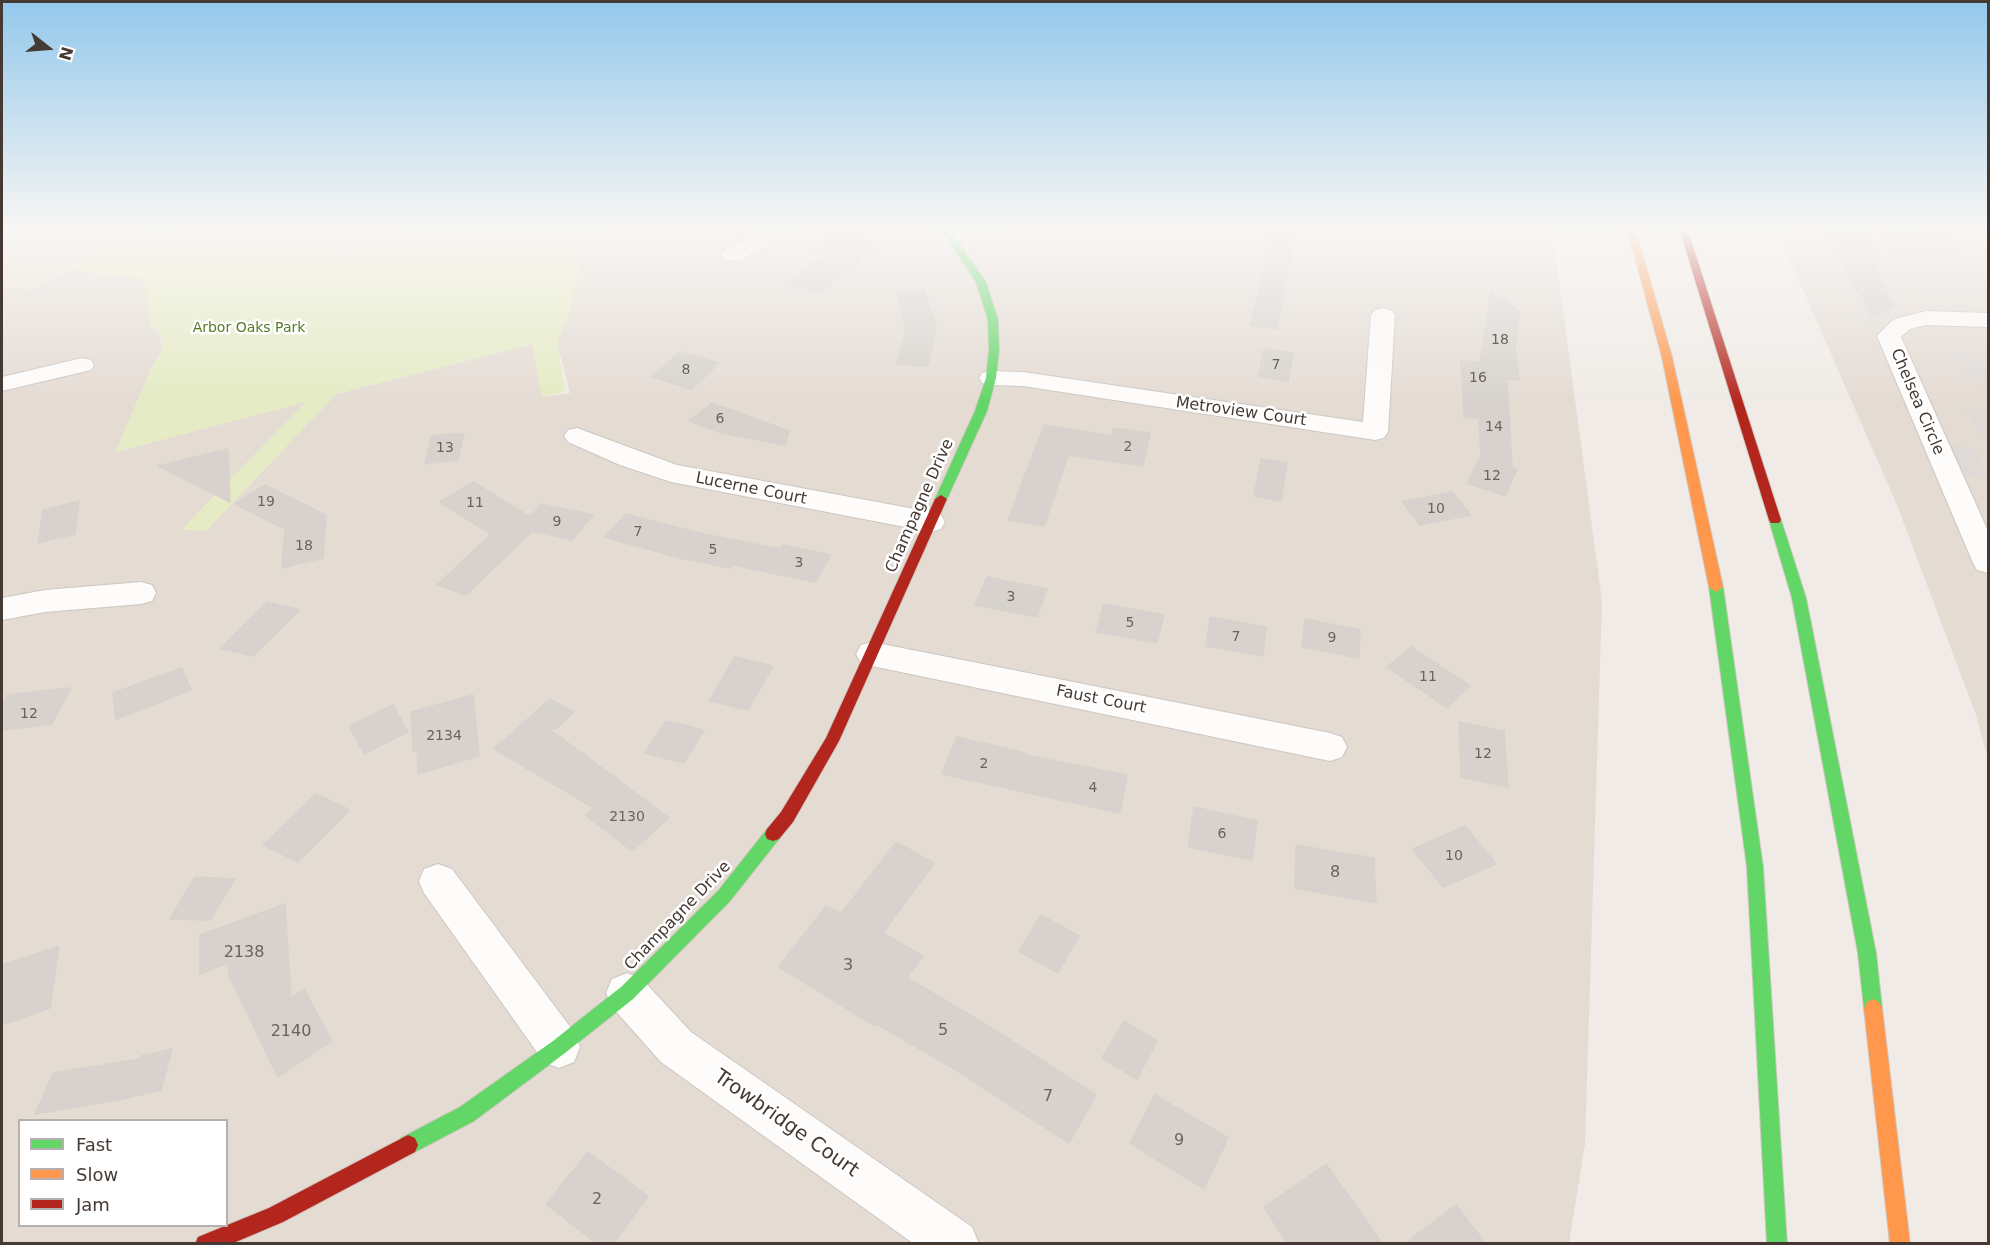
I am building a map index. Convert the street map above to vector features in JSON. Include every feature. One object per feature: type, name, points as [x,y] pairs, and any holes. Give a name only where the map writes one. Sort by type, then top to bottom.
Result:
[{"type":"main road","name":"Champagne Drive","points":[[205,1244],[274,1229],[467,1113],[559,1047],[627,993],[724,896],[787,817],[832,741],[981,411],[991,378],[994,350],[993,320],[982,286]]},
{"type":"main road","points":[[1647,286],[1667,357],[1713,567],[1755,867],[1777,1244]]},
{"type":"main road","points":[[1701,286],[1799,598],[1867,953],[1900,1244]]},
{"type":"street","name":"Metroview Court","points":[[991,378],[1023,379],[1375,432],[1383,315]]},
{"type":"street","name":"Chelsea Circle","points":[[1989,320],[1926,318],[1902,324],[1889,336],[1989,563]]},
{"type":"street","points":[[2,384],[82,365]]},
{"type":"street","name":"Lucerne Court","points":[[577,436],[630,459],[671,473],[931,522]]},
{"type":"street","points":[[2,609],[45,601],[141,593]]},
{"type":"street","name":"Faust Court","points":[[872,654],[1330,747]]},
{"type":"street","points":[[438,881],[559,1047]]},
{"type":"street","name":"Trowbridge Court","points":[[627,993],[676,1047],[955,1244]]},
{"type":"shaded area","points":[[2,286],[33,290],[40,286],[146,286],[150,328],[159,331],[163,348],[152,367],[116,452],[307,401],[183,529],[206,531],[336,394],[533,344],[542,397],[570,393],[557,342],[569,314],[575,286],[1560,286],[1602,601],[1585,1144],[1569,1243],[2,1243]]},
{"type":"shaded area","points":[[9,286],[40,286],[33,290]]},
{"type":"shaded area","points":[[1801,286],[1988,286],[1988,760],[1976,715],[1897,505]]},
{"type":"shaded area","points":[[1912,286],[1975,286],[1981,296]]},
{"type":"shaded area","points":[[1877,303],[1899,313],[1874,327],[1852,317]]},
{"type":"shaded area","points":[[1951,352],[1988,358],[1988,395],[1982,382],[1965,380]]},
{"type":"shaded area","points":[[1965,407],[1988,410],[1988,438],[1981,437]]},
{"type":"shaded area","points":[[1948,444],[1975,448],[1988,479],[1963,475]]},
{"type":"green space","name":"Arbor Oaks Park","points":[[145,286],[575,286],[569,314],[557,342],[565,392],[542,397],[532,344],[336,394],[206,531],[182,529],[306,402],[115,452],[152,367],[163,349],[159,331],[150,328]]},
{"type":"building","points":[[794,286],[829,286],[818,294]]},
{"type":"building","points":[[1260,286],[1285,286],[1277,329],[1251,325]]},
{"type":"building","points":[[1854,286],[1884,286],[1894,307],[1872,317],[1860,292],[1856,291]]},
{"type":"building","points":[[924,289],[936,327],[928,366],[897,364],[906,329],[896,292]]},
{"type":"building","points":[[1491,292],[1520,312],[1515,347],[1519,380],[1507,379],[1512,467],[1517,469],[1505,496],[1467,483],[1481,456],[1479,419],[1464,417],[1461,360],[1480,363]]},
{"type":"building","points":[[1264,349],[1293,353],[1288,381],[1259,376]]},
{"type":"building","points":[[680,352],[719,363],[692,389],[652,377]]},
{"type":"building","points":[[712,403],[789,431],[785,445],[722,433],[689,421]]},
{"type":"building","points":[[1044,425],[1112,436],[1113,428],[1150,433],[1143,466],[1068,455],[1044,526],[1008,520]]},
{"type":"building","points":[[464,433],[458,460],[425,464],[432,436]]},
{"type":"building","points":[[228,449],[230,502],[158,466]]},
{"type":"building","points":[[1261,459],[1287,463],[1281,501],[1254,496]]},
{"type":"building","points":[[473,482],[530,517],[542,504],[593,515],[572,540],[532,531],[466,595],[437,585],[491,534],[440,502]]},
{"type":"building","points":[[265,485],[326,515],[323,558],[282,568],[285,529],[235,504]]},
{"type":"building","points":[[1452,492],[1471,515],[1420,525],[1402,502]]},
{"type":"building","points":[[79,501],[75,534],[38,543],[43,510]]},
{"type":"building","points":[[626,514],[699,533],[780,549],[783,545],[831,555],[815,582],[732,565],[730,568],[680,558],[604,537]]},
{"type":"building","points":[[987,577],[1047,589],[1037,617],[975,605]]},
{"type":"building","points":[[267,602],[300,610],[253,656],[220,648]]},
{"type":"building","points":[[1104,604],[1164,615],[1157,643],[1096,632]]},
{"type":"building","points":[[1210,617],[1266,627],[1263,656],[1206,646]]},
{"type":"building","points":[[1305,619],[1360,630],[1359,658],[1302,647]]},
{"type":"building","points":[[1411,647],[1470,686],[1447,708],[1387,667]]},
{"type":"building","points":[[735,657],[773,666],[748,710],[709,701]]},
{"type":"building","points":[[182,668],[191,690],[116,719],[113,693]]},
{"type":"building","points":[[71,688],[52,724],[2,730],[2,705],[7,695]]},
{"type":"building","points":[[473,695],[479,756],[418,774],[417,750],[413,751],[411,712]]},
{"type":"building","points":[[550,699],[574,712],[556,729],[547,727],[669,818],[632,851],[585,815],[594,808],[494,749]]},
{"type":"building","points":[[393,705],[408,732],[364,754],[349,726]]},
{"type":"building","points":[[666,721],[704,730],[684,763],[645,753]]},
{"type":"building","points":[[1459,722],[1504,731],[1508,787],[1461,777]]},
{"type":"building","points":[[957,737],[1026,753],[1025,755],[1127,775],[1120,813],[942,774]]},
{"type":"building","points":[[316,794],[350,810],[298,862],[263,845]]},
{"type":"building","points":[[1194,807],[1257,821],[1252,860],[1188,847]]},
{"type":"building","points":[[1465,826],[1496,864],[1443,887],[1413,849]]},
{"type":"building","points":[[896,842],[934,863],[883,933],[923,956],[907,978],[987,1025],[1096,1095],[1069,1143],[959,1072],[877,1024],[875,1026],[779,967],[826,906],[841,914]]},
{"type":"building","points":[[1296,845],[1374,858],[1376,903],[1295,888]]},
{"type":"building","points":[[195,877],[235,879],[210,920],[170,919]]},
{"type":"building","points":[[285,904],[291,998],[304,989],[332,1041],[278,1077],[229,976],[228,963],[200,974],[200,935]]},
{"type":"building","points":[[1041,915],[1079,936],[1058,973],[1019,951]]},
{"type":"building","points":[[59,946],[50,1008],[2,1025],[2,965]]},
{"type":"building","points":[[1124,1021],[1157,1041],[1137,1079],[1102,1058]]},
{"type":"building","points":[[172,1049],[161,1090],[35,1114],[53,1073],[140,1059],[141,1056]]},
{"type":"building","points":[[1155,1095],[1228,1138],[1204,1189],[1130,1143]]},
{"type":"building","points":[[588,1152],[648,1196],[613,1244],[597,1244],[546,1204]]},
{"type":"building","points":[[1326,1164],[1383,1244],[1288,1244],[1264,1207]]},
{"type":"building","points":[[1456,1205],[1486,1244],[1404,1244]]},
{"type":"traffic: fast","points":[[941,499],[981,411],[991,378],[994,350],[993,320],[982,286]]},
{"type":"traffic: fast","points":[[1775,520],[1799,598],[1867,953],[1873,1008]]},
{"type":"traffic: fast","points":[[1716,587],[1755,867],[1777,1244]]},
{"type":"traffic: fast","points":[[408,1145],[467,1114],[559,1047],[627,993],[724,896],[773,834]]},
{"type":"traffic: slow","points":[[1647,286],[1667,357],[1716,587]]},
{"type":"traffic: slow","points":[[1873,1008],[1900,1244]]},
{"type":"traffic: jam","points":[[1701,286],[1775,520]]},
{"type":"traffic: jam","points":[[773,834],[787,817],[832,741],[941,499]]},
{"type":"traffic: jam","points":[[205,1244],[276,1215],[408,1145]]}]
